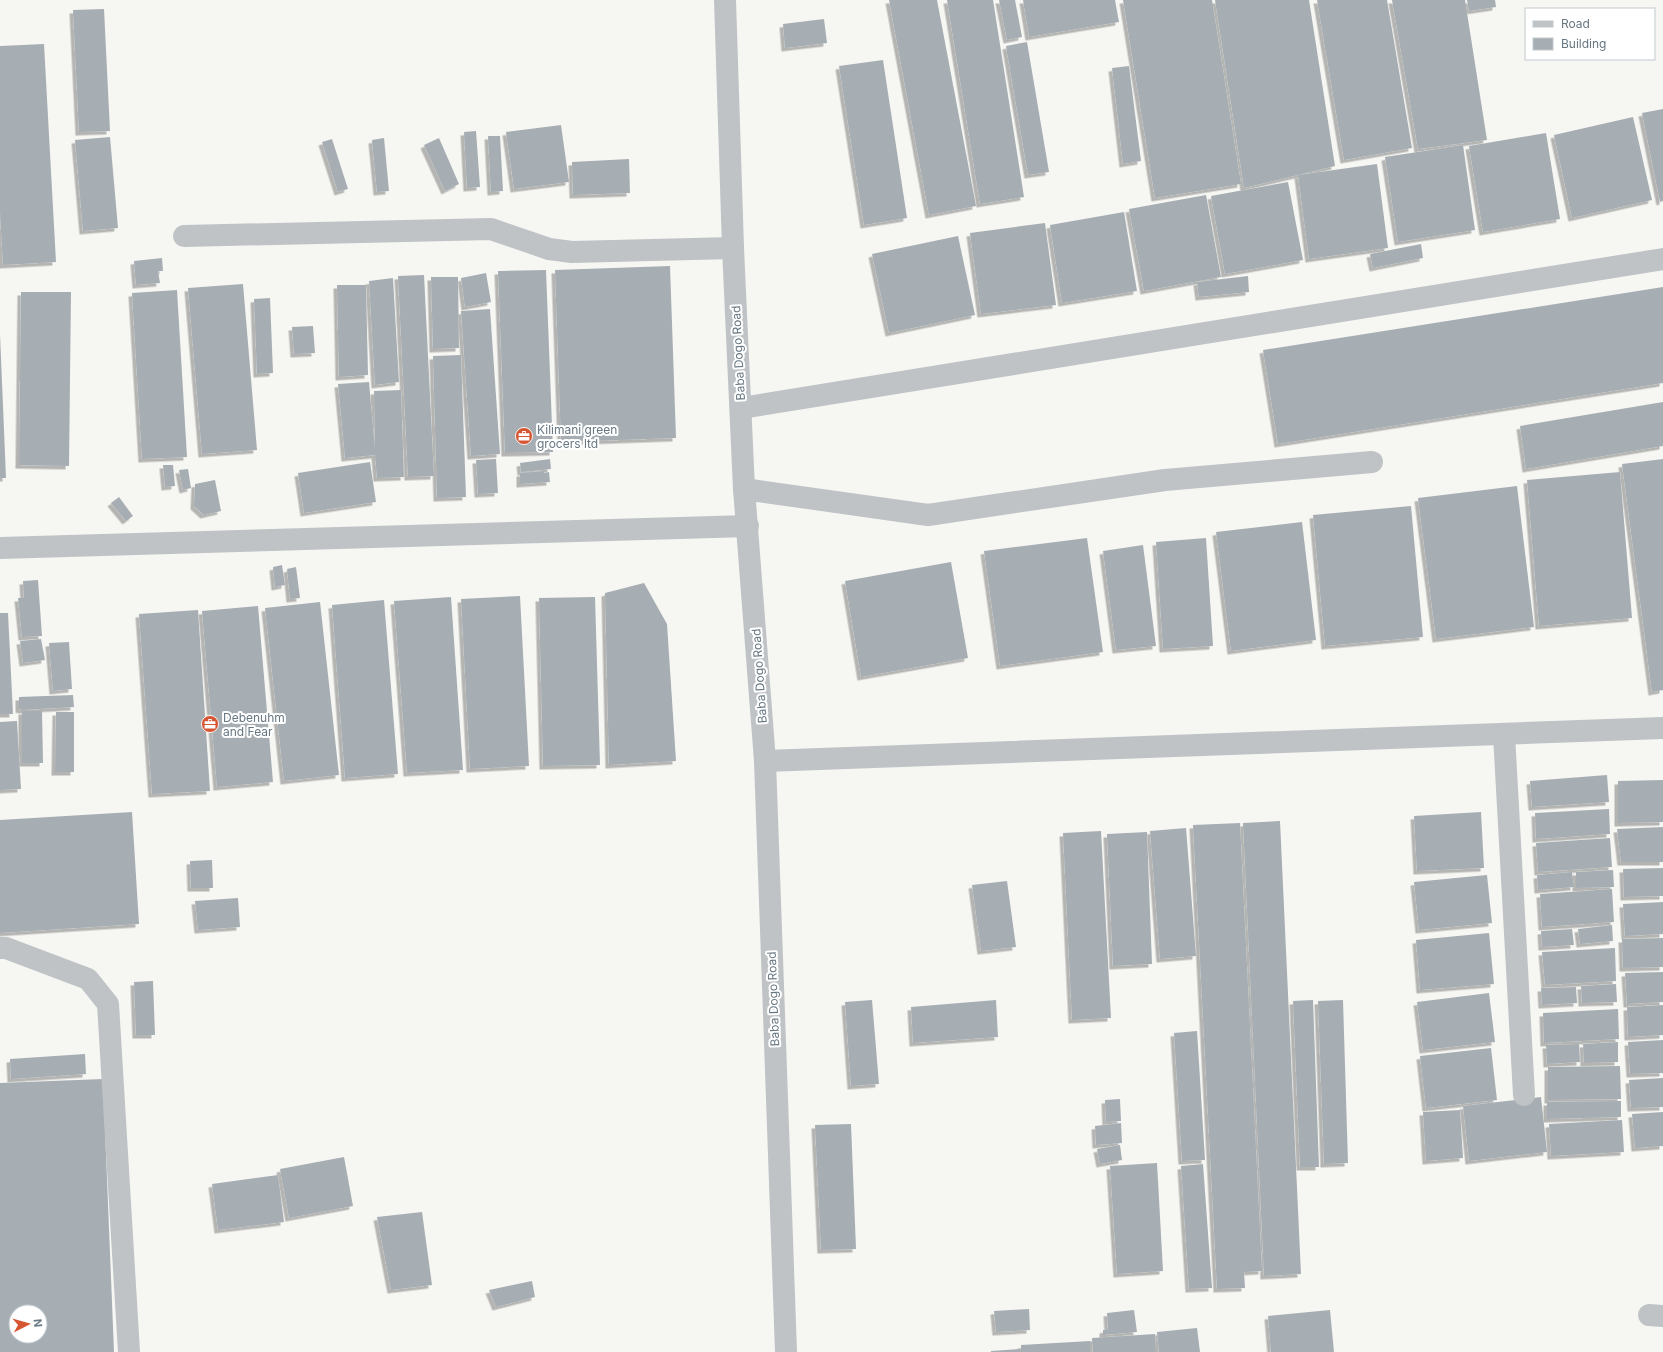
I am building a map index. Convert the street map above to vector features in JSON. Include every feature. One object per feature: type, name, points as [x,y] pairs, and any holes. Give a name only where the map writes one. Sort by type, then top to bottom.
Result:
[{"type":"street","name":"Baba Dogo Road","points":[[725,0],[733,248],[744,488],[765,761],[786,1352]]},
{"type":"street","points":[[184,236],[491,229],[549,249],[572,252],[733,248]]},
{"type":"street","points":[[741,408],[1663,258]]},
{"type":"street","points":[[744,488],[928,515],[1165,480],[1372,462]]},
{"type":"street","points":[[0,548],[748,526]]},
{"type":"street","points":[[765,761],[1663,728]]},
{"type":"street","points":[[1504,734],[1524,1095]]},
{"type":"street","points":[[0,948],[6,948],[88,979],[108,1004],[129,1352]]},
{"type":"building","points":[[889,0],[937,0],[976,206],[929,215]]},
{"type":"building","points":[[947,0],[993,0],[1024,197],[980,204]]},
{"type":"building","points":[[999,0],[1015,0],[1022,37],[1007,40]]},
{"type":"building","points":[[1023,0],[1115,0],[1119,22],[1029,37]]},
{"type":"building","points":[[1123,0],[1212,0],[1241,184],[1155,198]]},
{"type":"building","points":[[1215,0],[1309,0],[1335,166],[1244,188]]},
{"type":"building","points":[[1317,0],[1387,0],[1412,148],[1344,160]]},
{"type":"building","points":[[1392,0],[1465,0],[1487,140],[1418,149]]},
{"type":"building","points":[[1467,0],[1495,0],[1496,7],[1469,11]]},
{"type":"building","points":[[104,9],[110,131],[79,132],[73,10]]},
{"type":"building","points":[[824,19],[827,43],[785,48],[783,24]]},
{"type":"building","points":[[1027,42],[1049,172],[1028,175],[1006,46]]},
{"type":"building","points":[[44,44],[56,262],[3,265],[0,212],[0,46]]},
{"type":"building","points":[[883,60],[907,218],[864,225],[839,66]]},
{"type":"building","points":[[1129,66],[1141,161],[1123,164],[1112,68]]},
{"type":"building","points":[[1663,109],[1663,201],[1660,202],[1642,113]]},
{"type":"building","points":[[1633,117],[1652,200],[1572,218],[1554,135]]},
{"type":"building","points":[[561,125],[569,182],[514,189],[506,132]]},
{"type":"building","points":[[476,131],[480,187],[467,188],[464,132]]},
{"type":"building","points":[[1546,133],[1560,219],[1483,232],[1469,146]]},
{"type":"building","points":[[488,136],[500,136],[503,191],[491,192]]},
{"type":"building","points":[[110,137],[118,228],[83,231],[75,140]]},
{"type":"building","points":[[384,138],[389,191],[377,192],[372,140]]},
{"type":"building","points":[[439,138],[459,184],[445,191],[424,145]]},
{"type":"building","points":[[332,139],[348,189],[338,192],[322,142]]},
{"type":"building","points":[[1463,145],[1475,230],[1398,242],[1385,157]]},
{"type":"building","points":[[629,159],[630,193],[573,195],[572,162]]},
{"type":"building","points":[[1377,164],[1388,248],[1309,259],[1298,175]]},
{"type":"building","points":[[1288,182],[1303,260],[1225,274],[1211,196]]},
{"type":"building","points":[[1206,195],[1221,277],[1144,291],[1129,209]]},
{"type":"building","points":[[1124,212],[1137,291],[1062,303],[1050,225]]},
{"type":"building","points":[[1045,223],[1056,305],[981,314],[970,233]]},
{"type":"building","points":[[958,236],[975,315],[889,333],[872,254]]},
{"type":"building","points":[[1421,244],[1423,258],[1373,268],[1370,254]]},
{"type":"building","points":[[162,258],[163,271],[158,271],[160,283],[136,285],[134,261]]},
{"type":"building","points":[[670,266],[676,438],[561,442],[555,270]]},
{"type":"building","points":[[546,270],[553,452],[505,453],[498,271]]},
{"type":"building","points":[[486,273],[491,302],[465,307],[461,278]]},
{"type":"building","points":[[424,275],[434,476],[408,477],[398,276]]},
{"type":"building","points":[[1248,276],[1249,292],[1199,297],[1197,282]]},
{"type":"building","points":[[431,277],[458,277],[459,348],[433,349]]},
{"type":"building","points":[[393,278],[399,382],[375,385],[369,281]]},
{"type":"building","points":[[243,284],[257,450],[202,454],[188,288]]},
{"type":"building","points":[[337,285],[366,285],[368,375],[339,377]]},
{"type":"building","points":[[1663,287],[1663,383],[1278,444],[1263,350]]},
{"type":"building","points":[[177,290],[187,457],[142,459],[132,293]]},
{"type":"building","points":[[21,292],[71,292],[69,466],[19,465]]},
{"type":"building","points":[[270,298],[273,373],[257,374],[254,299]]},
{"type":"building","points":[[490,309],[500,454],[471,456],[461,311]]},
{"type":"building","points":[[313,326],[315,353],[294,354],[292,327]]},
{"type":"building","points":[[0,334],[6,478],[0,478]]},
{"type":"building","points":[[461,355],[466,497],[437,498],[433,356]]},
{"type":"building","points":[[369,382],[375,450],[374,391],[401,390],[404,477],[377,478],[375,455],[345,458],[338,384]]},
{"type":"building","points":[[1663,402],[1663,446],[1526,469],[1520,426]]},
{"type":"building","points":[[496,459],[498,493],[478,494],[476,460]]},
{"type":"building","points":[[550,459],[551,469],[521,472],[520,463]]},
{"type":"building","points":[[1663,459],[1663,690],[1652,692],[1622,464]]},
{"type":"building","points":[[370,462],[376,502],[304,513],[298,473]]},
{"type":"building","points":[[163,465],[173,465],[175,486],[165,487]]},
{"type":"building","points":[[188,469],[191,488],[183,490],[179,470]]},
{"type":"building","points":[[544,471],[544,473],[549,472],[550,482],[520,484],[520,473]]},
{"type":"building","points":[[1620,472],[1632,618],[1539,626],[1527,480]]},
{"type":"building","points":[[215,480],[221,511],[204,515],[194,506],[195,484]]},
{"type":"building","points":[[1517,486],[1534,627],[1436,639],[1418,498]]},
{"type":"building","points":[[119,497],[133,516],[126,521],[111,503]]},
{"type":"building","points":[[1411,506],[1423,637],[1325,646],[1313,515]]},
{"type":"building","points":[[1302,522],[1316,640],[1231,651],[1216,532]]},
{"type":"building","points":[[1087,538],[1103,652],[1000,666],[984,551]]},
{"type":"building","points":[[1206,538],[1213,646],[1163,649],[1156,542]]},
{"type":"building","points":[[1143,545],[1156,646],[1116,650],[1103,551]]},
{"type":"building","points":[[951,562],[968,658],[861,677],[845,581]]},
{"type":"building","points":[[282,565],[285,585],[275,587],[273,567]]},
{"type":"building","points":[[296,567],[300,598],[290,599],[287,569]]},
{"type":"building","points":[[38,580],[42,636],[22,637],[18,598],[24,598],[23,581]]},
{"type":"building","points":[[644,583],[667,624],[676,761],[609,765],[605,593]]},
{"type":"building","points":[[520,596],[529,766],[470,769],[461,599]]},
{"type":"building","points":[[451,597],[463,770],[407,773],[394,601]]},
{"type":"building","points":[[595,597],[600,765],[543,766],[539,598]]},
{"type":"building","points":[[384,600],[398,774],[345,778],[332,605]]},
{"type":"building","points":[[320,602],[339,775],[284,781],[265,608]]},
{"type":"building","points":[[258,606],[273,782],[217,787],[202,611]]},
{"type":"building","points":[[198,610],[210,791],[152,794],[139,614]]},
{"type":"building","points":[[0,613],[8,613],[13,714],[0,714]]},
{"type":"building","points":[[41,639],[45,660],[23,663],[20,641]]},
{"type":"building","points":[[69,642],[72,689],[53,691],[49,643]]},
{"type":"building","points":[[73,695],[74,707],[19,709],[19,697]]},
{"type":"building","points":[[22,711],[42,711],[43,763],[22,763]]},
{"type":"building","points":[[56,712],[74,712],[74,772],[55,772]]},
{"type":"building","points":[[17,721],[21,789],[0,790],[0,722]]},
{"type":"building","points":[[1607,775],[1609,802],[1532,807],[1530,781]]},
{"type":"building","points":[[1663,780],[1663,822],[1618,823],[1618,781]]},
{"type":"building","points":[[1609,809],[1610,834],[1536,839],[1535,813]]},
{"type":"building","points":[[132,812],[139,924],[0,933],[0,820]]},
{"type":"building","points":[[1481,812],[1484,868],[1417,871],[1414,816]]},
{"type":"building","points":[[1280,821],[1301,1274],[1264,1276],[1243,823]]},
{"type":"building","points":[[1240,823],[1262,1271],[1244,1272],[1245,1288],[1217,1289],[1193,825]]},
{"type":"building","points":[[1663,827],[1663,862],[1621,862],[1617,829]]},
{"type":"building","points":[[1186,828],[1196,956],[1160,959],[1150,831]]},
{"type":"building","points":[[1101,831],[1111,1018],[1072,1020],[1063,833]]},
{"type":"building","points":[[1147,832],[1152,964],[1113,966],[1107,834]]},
{"type":"building","points":[[1610,838],[1612,867],[1538,872],[1536,843]]},
{"type":"building","points":[[212,860],[213,888],[191,888],[190,861]]},
{"type":"building","points":[[1663,868],[1663,896],[1624,897],[1623,869]]},
{"type":"building","points":[[1613,870],[1614,887],[1576,888],[1576,872]]},
{"type":"building","points":[[1572,872],[1574,887],[1538,890],[1537,875]]},
{"type":"building","points":[[1487,875],[1492,923],[1419,930],[1414,882]]},
{"type":"building","points":[[1007,881],[1016,947],[981,951],[972,885]]},
{"type":"building","points":[[1612,889],[1614,922],[1542,927],[1540,894]]},
{"type":"building","points":[[238,898],[240,927],[198,930],[195,901]]},
{"type":"building","points":[[1663,902],[1663,934],[1625,936],[1623,904]]},
{"type":"building","points":[[1612,925],[1613,941],[1580,944],[1578,929]]},
{"type":"building","points":[[1572,929],[1574,945],[1542,947],[1541,931]]},
{"type":"building","points":[[1489,933],[1494,984],[1420,990],[1416,940]]},
{"type":"building","points":[[1663,938],[1663,967],[1623,968],[1622,939]]},
{"type":"building","points":[[1615,948],[1616,981],[1545,985],[1542,952]]},
{"type":"building","points":[[1663,972],[1663,1002],[1627,1004],[1625,973]]},
{"type":"building","points":[[153,981],[155,1035],[136,1035],[134,982]]},
{"type":"building","points":[[1616,984],[1617,1002],[1582,1003],[1581,986]]},
{"type":"building","points":[[1576,987],[1577,1003],[1542,1005],[1541,988]]},
{"type":"building","points":[[1489,993],[1495,1042],[1423,1050],[1417,1002]]},
{"type":"building","points":[[872,1000],[879,1084],[851,1086],[845,1002]]},
{"type":"building","points":[[996,1000],[998,1037],[913,1043],[911,1007]]},
{"type":"building","points":[[1313,1000],[1319,1167],[1300,1167],[1293,1001]]},
{"type":"building","points":[[1343,1000],[1348,1163],[1324,1164],[1318,1001]]},
{"type":"building","points":[[1663,1005],[1663,1035],[1628,1037],[1627,1007]]},
{"type":"building","points":[[1618,1009],[1619,1039],[1544,1043],[1543,1013]]},
{"type":"building","points":[[1197,1031],[1205,1160],[1182,1161],[1174,1033]]},
{"type":"building","points":[[1663,1040],[1663,1073],[1630,1074],[1628,1042]]},
{"type":"building","points":[[1618,1042],[1618,1062],[1584,1063],[1583,1044]]},
{"type":"building","points":[[1579,1044],[1580,1062],[1547,1064],[1546,1045]]},
{"type":"building","points":[[1491,1048],[1497,1100],[1426,1108],[1420,1056]]},
{"type":"building","points":[[85,1054],[86,1074],[11,1079],[10,1059]]},
{"type":"building","points":[[1620,1066],[1621,1099],[1548,1100],[1548,1067]]},
{"type":"building","points":[[1663,1078],[1663,1107],[1631,1108],[1629,1080]]},
{"type":"building","points":[[103,1079],[114,1352],[0,1352],[0,1083]]},
{"type":"building","points":[[1541,1097],[1547,1152],[1469,1161],[1463,1106]]},
{"type":"building","points":[[1120,1099],[1121,1121],[1106,1122],[1105,1100]]},
{"type":"building","points":[[1621,1101],[1621,1117],[1547,1119],[1547,1102]]},
{"type":"building","points":[[1460,1110],[1463,1158],[1426,1161],[1423,1112]]},
{"type":"building","points":[[1663,1112],[1663,1146],[1635,1148],[1632,1114]]},
{"type":"building","points":[[1622,1120],[1624,1152],[1551,1156],[1549,1124]]},
{"type":"building","points":[[1121,1123],[1122,1143],[1096,1145],[1095,1126]]},
{"type":"building","points":[[851,1124],[856,1249],[821,1250],[815,1125]]},
{"type":"building","points":[[1120,1145],[1122,1160],[1100,1164],[1097,1149]]},
{"type":"building","points":[[344,1157],[353,1206],[289,1218],[280,1169]]},
{"type":"building","points":[[1157,1163],[1163,1271],[1117,1274],[1110,1166]]},
{"type":"building","points":[[1203,1164],[1212,1288],[1189,1289],[1181,1166]]},
{"type":"building","points":[[278,1175],[284,1222],[218,1230],[212,1184]]},
{"type":"building","points":[[422,1212],[432,1285],[391,1290],[377,1217]]},
{"type":"building","points":[[532,1281],[535,1297],[496,1307],[489,1290]]},
{"type":"building","points":[[1029,1309],[1030,1330],[996,1332],[994,1311]]},
{"type":"building","points":[[1134,1310],[1137,1332],[1103,1335],[1103,1330],[1108,1329],[1107,1313]]},
{"type":"building","points":[[1330,1310],[1334,1352],[1271,1352],[1268,1316]]},
{"type":"building","points":[[1197,1328],[1200,1352],[1159,1352],[1157,1332]]},
{"type":"building","points":[[1155,1334],[1156,1352],[1093,1352],[1092,1338]]},
{"type":"building","points":[[1090,1341],[1090,1352],[1021,1352],[1021,1345]]},
{"type":"building","points":[[1020,1349],[1020,1352],[991,1352],[991,1351]]},
{"type":"place","name":"Kilimani green grocers ltd","points":[[524,436]]},
{"type":"place","name":"Debenuhm and Fear","points":[[210,724]]}]
